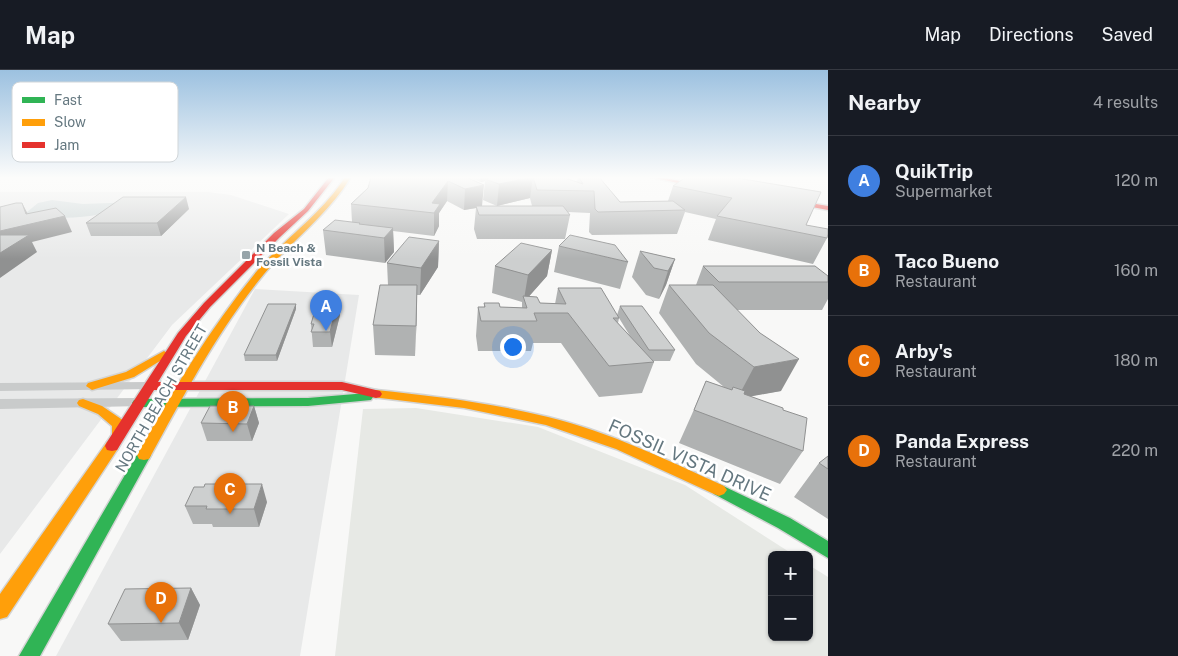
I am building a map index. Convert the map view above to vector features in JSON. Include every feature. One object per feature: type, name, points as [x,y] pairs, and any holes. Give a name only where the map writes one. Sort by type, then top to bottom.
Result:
[{"type":"main road","name":"NORTH BEACH STREET","points":[[0,610],[118,435],[176,344],[207,305],[311,204]]},
{"type":"main road","name":"NORTH BEACH STREET","points":[[29,656],[174,403],[234,304],[261,272],[329,204]]},
{"type":"main road","points":[[807,204],[828,208]]},
{"type":"main road","points":[[241,270],[261,272]]},
{"type":"main road","points":[[92,386],[128,377],[152,365],[176,344]]},
{"type":"main road","name":"FOSSIL VISTA DRIVE","points":[[149,386],[342,386],[383,396],[464,404],[548,421],[621,446],[717,490],[784,523],[828,550]]},
{"type":"main road","name":"FOSSIL VISTA DRIVE","points":[[138,403],[308,402],[383,396]]},
{"type":"main road","points":[[84,403],[103,409],[110,415],[119,424],[118,435]]},
{"type":"street","name":"FOSSIL VISTA DRIVE","points":[[0,387],[149,386]]},
{"type":"street","name":"FOSSIL VISTA DRIVE","points":[[0,404],[138,403]]},
{"type":"shaded area","points":[[0,204],[260,204],[289,214],[172,325],[0,554]]},
{"type":"shaded area","points":[[36,204],[131,204],[110,212],[83,217],[27,215],[27,212]]},
{"type":"shaded area","points":[[255,289],[359,295],[300,656],[56,656]]},
{"type":"shaded area","points":[[416,408],[538,427],[685,485],[788,551],[768,551],[768,641],[813,641],[813,568],[828,577],[828,656],[335,656],[363,409]]},
{"type":"building","points":[[22,204],[26,214],[56,208],[65,216],[0,231],[0,207]]},
{"type":"building","points":[[113,204],[178,204],[157,223],[86,223]]},
{"type":"building","points":[[354,204],[440,204],[434,213]]},
{"type":"building","points":[[595,204],[677,204],[685,210],[598,212],[595,209]]},
{"type":"building","points":[[727,204],[815,204],[806,225],[828,229],[828,234],[827,238],[717,216]]},
{"type":"building","points":[[476,206],[563,206],[570,215],[479,215]]},
{"type":"building","points":[[335,220],[393,228],[384,238],[323,230]]},
{"type":"building","points":[[0,235],[29,235],[0,253]]},
{"type":"building","points":[[570,235],[615,245],[628,262],[559,246]]},
{"type":"building","points":[[409,237],[439,241],[421,268],[387,263]]},
{"type":"building","points":[[521,243],[552,250],[528,275],[495,266]]},
{"type":"building","points":[[640,251],[675,259],[668,271],[654,268]]},
{"type":"building","points":[[703,266],[815,266],[828,276],[828,282],[719,282]]},
{"type":"building","points":[[380,285],[417,285],[416,326],[373,325]]},
{"type":"building","points":[[669,285],[713,285],[760,333],[799,359],[754,367],[709,333]]},
{"type":"building","points":[[558,288],[601,288],[619,318],[613,318],[654,362],[609,366],[568,313],[534,313],[537,321],[481,321],[478,307],[485,307],[484,303],[499,303],[500,307],[527,308],[523,296],[537,297],[540,303],[566,304]]},
{"type":"building","points":[[321,300],[338,300],[330,332],[311,332],[314,324],[311,324],[316,307],[319,307]]},
{"type":"building","points":[[268,304],[296,304],[276,355],[244,355]]},
{"type":"building","points":[[620,306],[642,306],[675,350],[649,350]]},
{"type":"building","points":[[706,381],[732,390],[733,387],[745,391],[744,394],[807,418],[803,451],[694,410]]},
{"type":"building","points":[[210,406],[254,406],[247,424],[201,423]]},
{"type":"building","points":[[828,456],[828,469],[819,463]]},
{"type":"building","points":[[205,484],[262,484],[254,509],[206,509],[207,506],[185,506],[194,487],[204,487]]},
{"type":"building","points":[[191,588],[179,623],[108,624],[125,589]]},
{"type":"traffic: fast","points":[[138,403],[308,402],[367,397]]},
{"type":"traffic: fast","points":[[29,656],[144,455]]},
{"type":"traffic: fast","points":[[719,490],[784,523],[828,550]]},
{"type":"traffic: slow","points":[[144,455],[199,361],[244,293],[283,248],[329,204]]},
{"type":"traffic: slow","points":[[92,386],[130,374],[164,354]]},
{"type":"traffic: slow","points":[[376,394],[464,404],[548,421],[621,445],[719,490]]},
{"type":"traffic: slow","points":[[83,403],[102,411],[119,424],[119,435]]},
{"type":"traffic: slow","points":[[0,610],[112,446]]},
{"type":"traffic: jam","points":[[112,446],[182,335],[207,305],[310,204]]},
{"type":"traffic: jam","points":[[806,204],[828,208]]},
{"type":"traffic: jam","points":[[149,386],[342,386],[376,394]]},
{"type":"place","name":"N Beach & Fossil Vista","points":[[246,255]]},
{"type":"place","name":"QuikTrip","points":[[326,331]]},
{"type":"place","name":"Taco Bueno","points":[[233,432]]},
{"type":"place","name":"Arby's","points":[[230,514]]},
{"type":"place","name":"Panda Express","points":[[161,623]]}]
